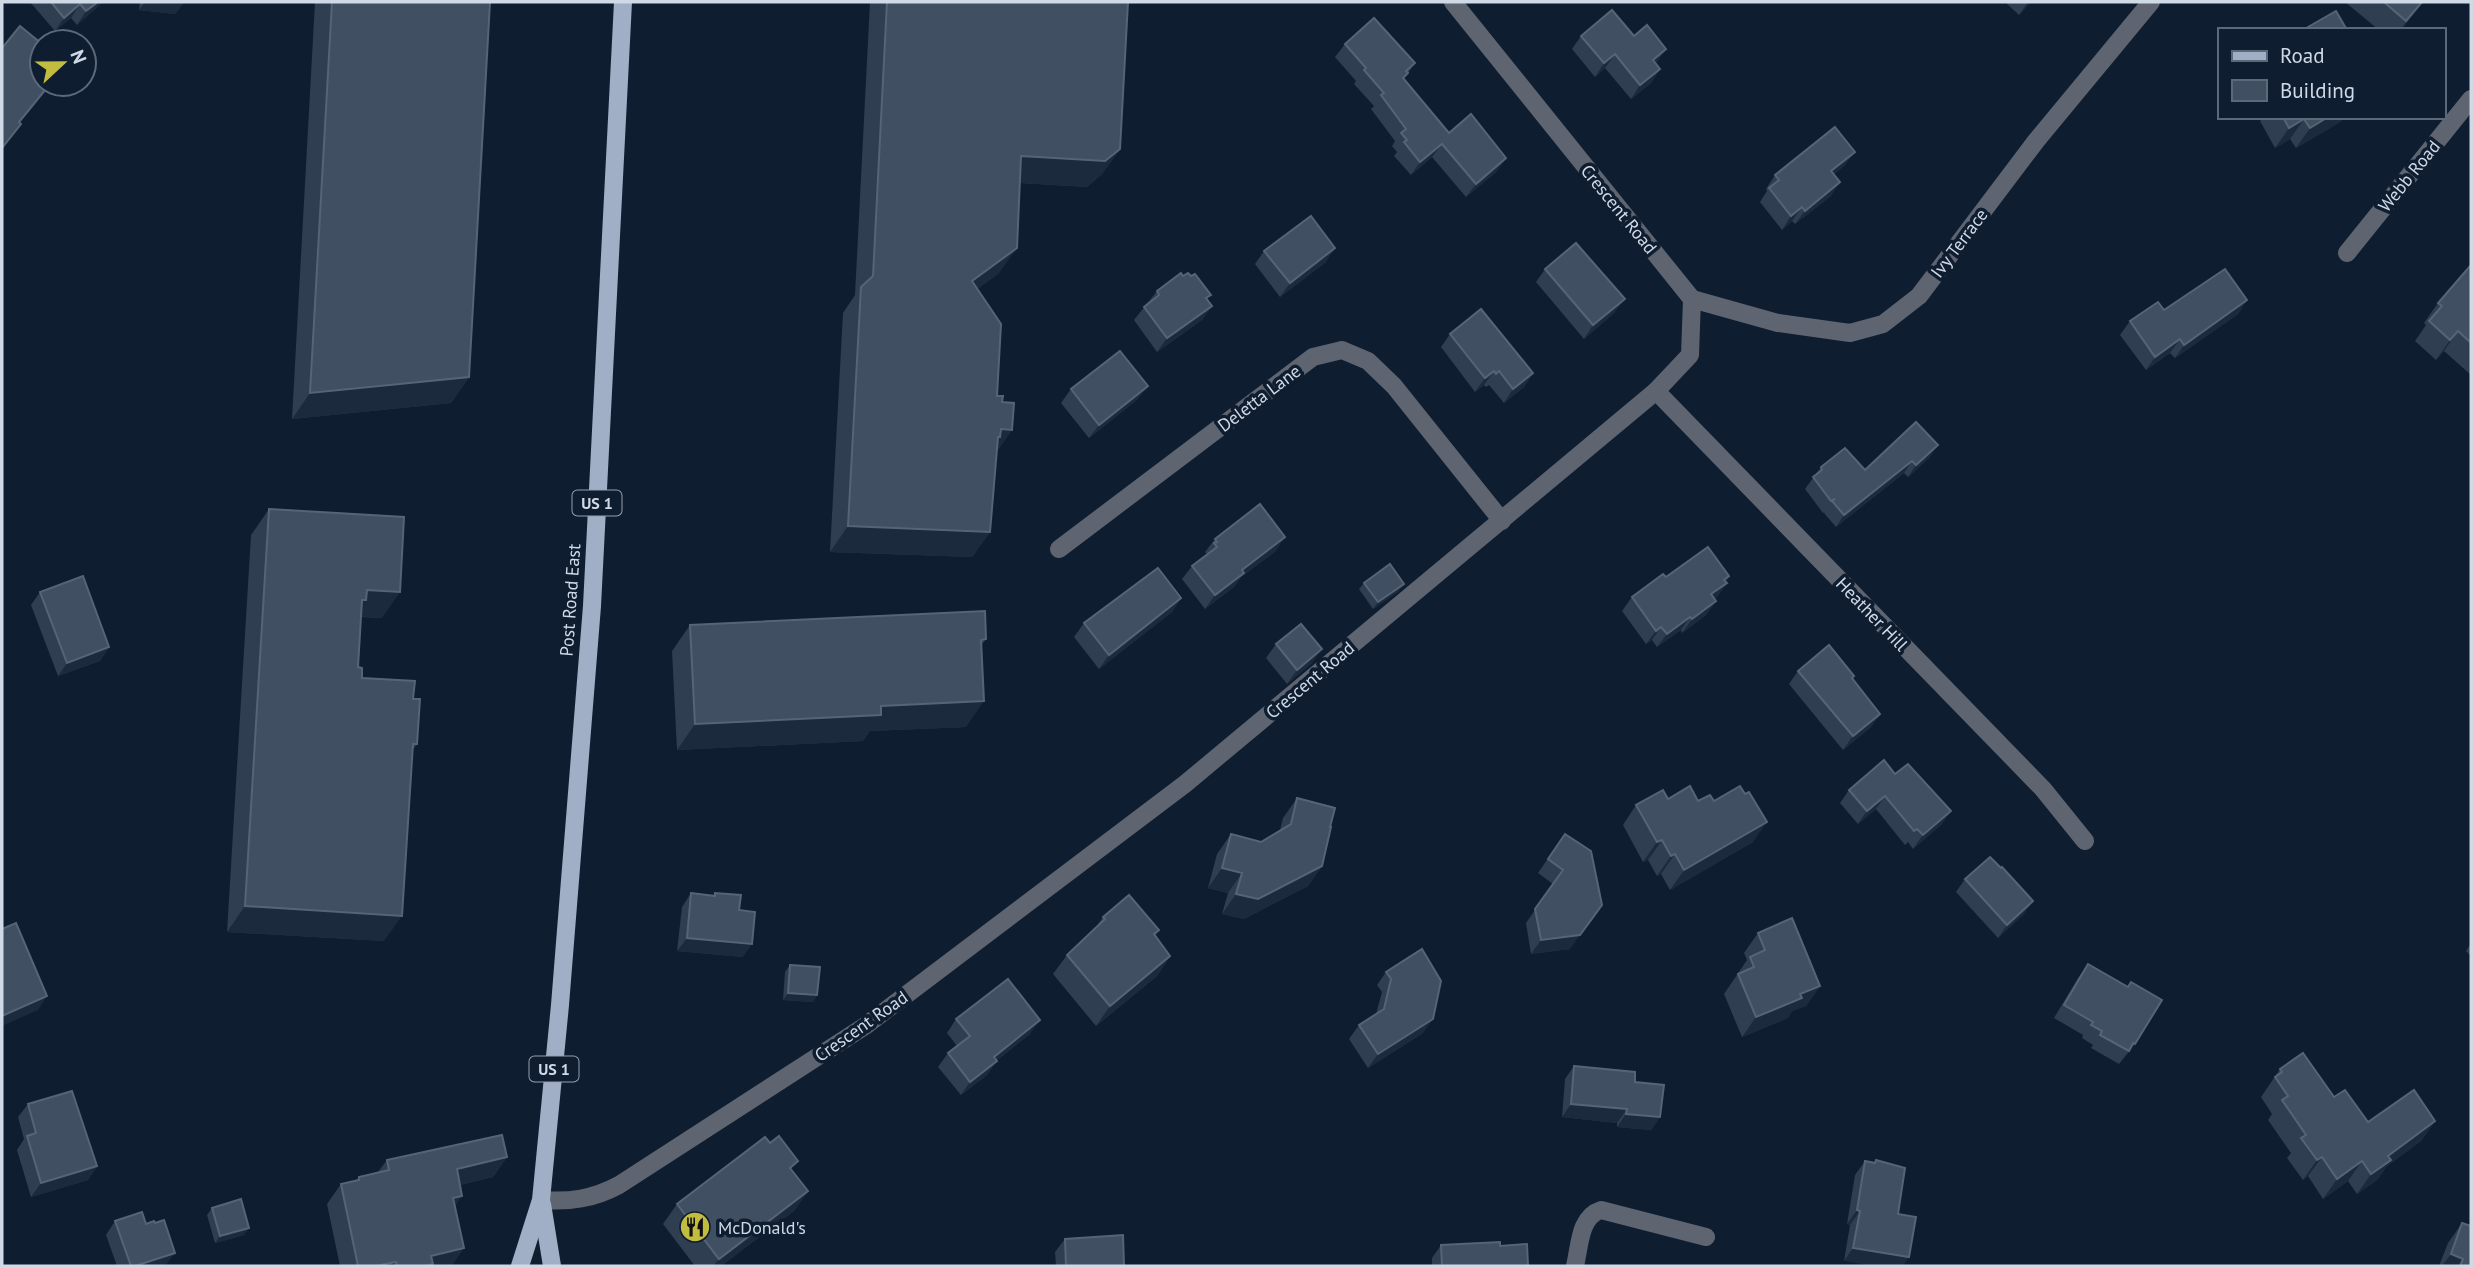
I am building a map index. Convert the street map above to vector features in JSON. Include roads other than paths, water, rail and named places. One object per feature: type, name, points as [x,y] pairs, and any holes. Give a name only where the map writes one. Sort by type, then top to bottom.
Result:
[{"type":"main road","name":"Post Road East","points":[[520,1266],[541,1200],[558,1030],[592,606],[623,2]]},
{"type":"main road","name":"Post Road East","points":[[541,1200],[552,1266]]},
{"type":"street","name":"Crescent Road","points":[[541,1200],[578,1200],[606,1192],[865,1026],[1185,784],[1656,391],[1690,355],[1692,299],[1453,2]]},
{"type":"street","name":"Ivy Terrace","points":[[1692,299],[1778,323],[1850,333],[1883,324],[1919,296],[2036,141],[2151,2]]},
{"type":"street","name":"Webb Road","points":[[2347,253],[2471,99]]},
{"type":"street","name":"Deletta Lane","points":[[1059,549],[1313,357],[1342,350],[1368,361],[1394,386],[1502,521]]},
{"type":"street","name":"Heather Hill","points":[[1656,391],[2042,789],[2085,841]]},
{"type":"street","points":[[1575,1266],[1585,1222],[1592,1213],[1601,1210],[1706,1237]]},
{"type":"place","name":"McDonald's","points":[[695,1227]]}]
